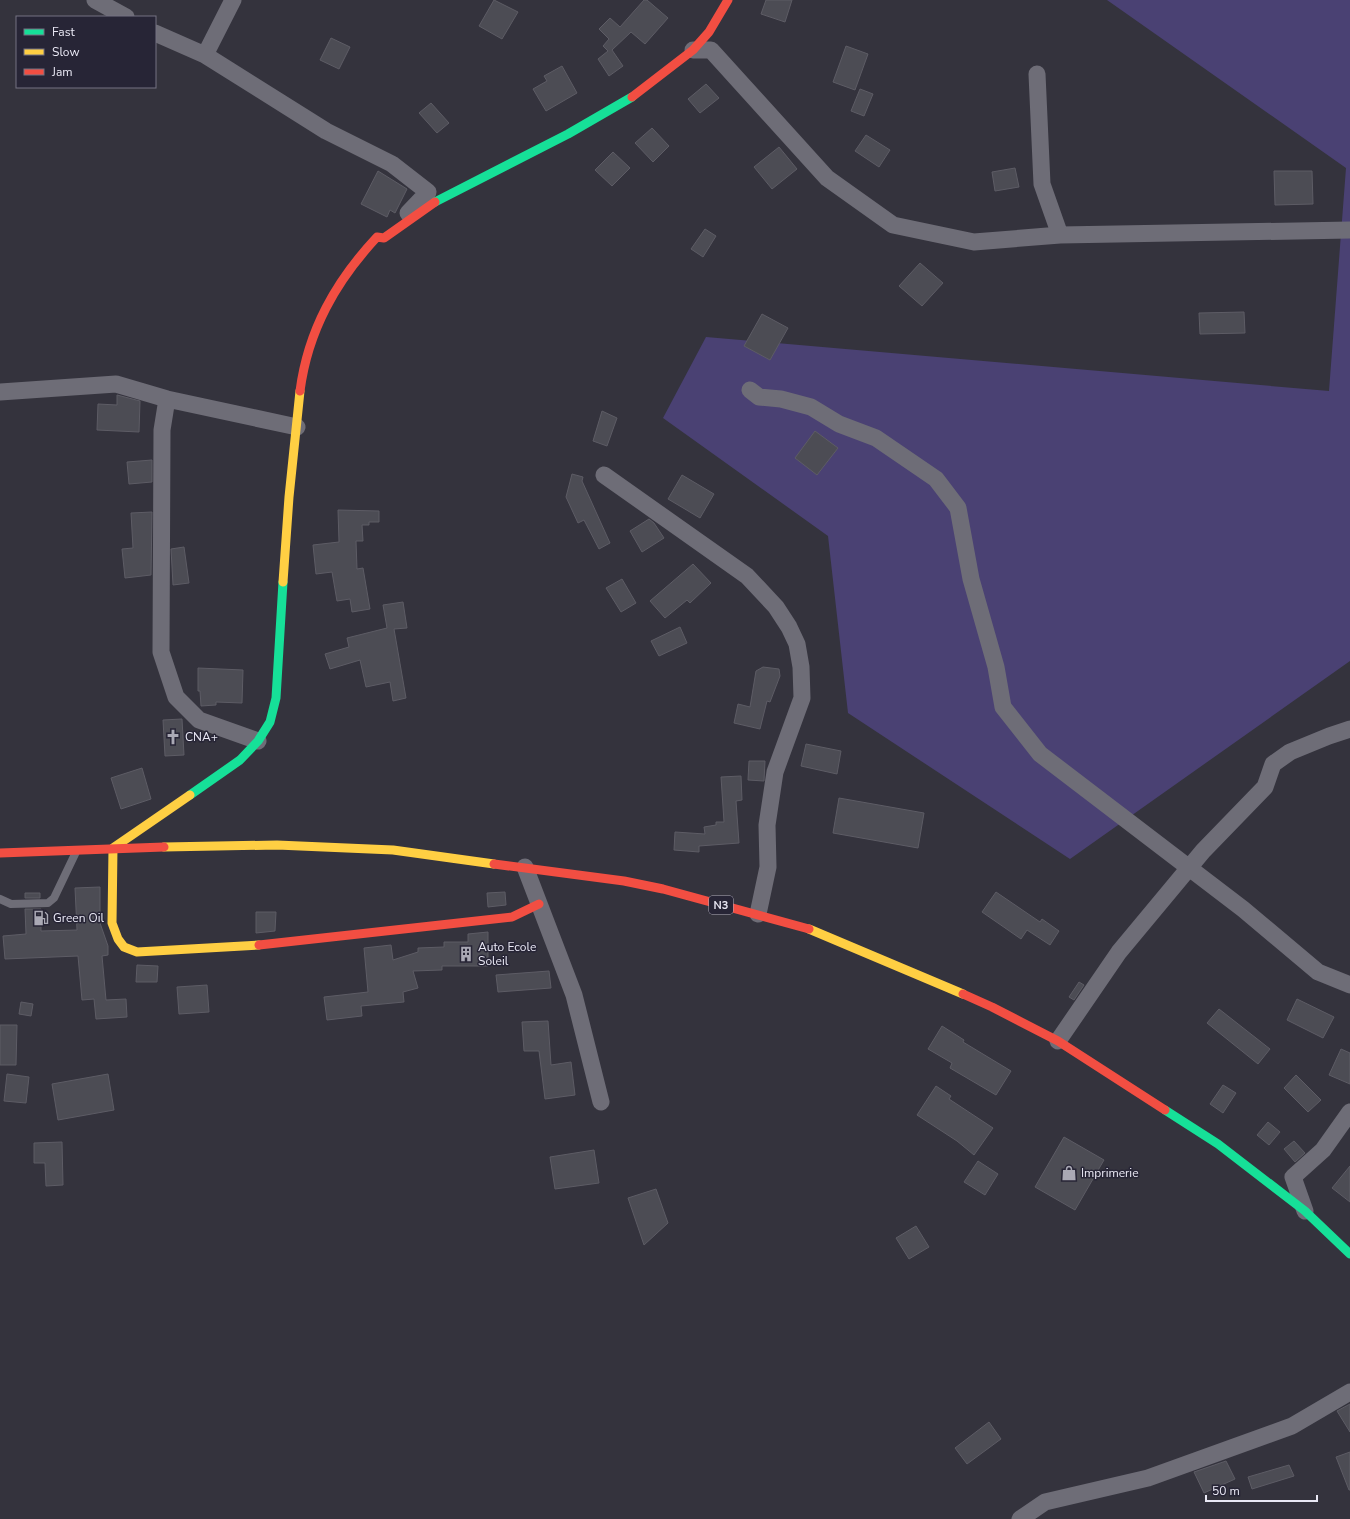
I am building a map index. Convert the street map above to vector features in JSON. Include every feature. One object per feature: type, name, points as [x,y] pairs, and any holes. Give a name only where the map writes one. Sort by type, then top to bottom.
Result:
[{"type":"main road","points":[[539,904],[512,916],[308,940],[137,952],[124,947],[118,939],[112,923],[113,848],[240,760],[258,741],[270,722],[276,698],[288,494],[305,365],[312,339],[334,289],[354,261],[378,237],[384,238],[434,203],[602,116],[666,72],[692,50],[710,32],[728,0]]},
{"type":"main road","name":"N3","points":[[0,853],[77,849],[277,844],[393,850],[588,876],[663,889],[758,914],[838,939],[992,1007],[1058,1041],[1218,1144],[1305,1211],[1349,1253]]},
{"type":"street","points":[[95,0],[124,16]]},
{"type":"street","points":[[205,55],[233,0]]},
{"type":"street","points":[[156,33],[205,55],[326,131],[392,164],[428,192],[384,238]]},
{"type":"street","points":[[692,50],[711,50],[827,178],[893,225],[974,242],[1060,235],[1348,235]]},
{"type":"street","points":[[1037,74],[1042,184],[1060,235]]},
{"type":"street","points":[[0,392],[116,384],[167,399],[296,426]]},
{"type":"street","points":[[750,390],[759,397],[781,399],[811,407],[839,424],[876,438],[936,480],[958,508],[971,579],[996,667],[1003,707],[1040,754],[1260,922],[1318,972],[1350,985]]},
{"type":"street","points":[[167,399],[162,430],[161,652],[176,697],[199,720],[258,741]]},
{"type":"street","points":[[604,474],[747,576],[776,607],[789,627],[797,644],[802,667],[802,698],[775,772],[767,825],[768,867],[758,914]]},
{"type":"street","points":[[1058,1041],[1119,952],[1203,851],[1265,787],[1273,764],[1290,752],[1350,729]]},
{"type":"street","points":[[525,867],[574,994],[601,1102]]},
{"type":"street","points":[[1305,1211],[1293,1178],[1323,1150],[1350,1112]]},
{"type":"street","points":[[1020,1519],[1046,1502],[1148,1478],[1292,1426],[1350,1392]]},
{"type":"lane","points":[[0,899],[11,904],[48,903],[54,898],[77,849]]},
{"type":"shaded area","points":[[1107,0],[1350,0],[1350,661],[1070,859],[848,713],[828,536],[663,418],[706,337],[1329,391],[1346,168]]},
{"type":"building","points":[[494,0],[518,12],[502,39],[479,26]]},
{"type":"building","points":[[644,0],[647,0],[668,18],[645,44],[631,32],[612,50],[623,66],[609,76],[598,59],[608,51],[603,46],[609,39],[599,29],[610,18],[620,27]]},
{"type":"building","points":[[766,0],[792,0],[785,22],[761,14]]},
{"type":"building","points":[[331,38],[350,47],[339,69],[320,60]]},
{"type":"building","points":[[846,46],[868,54],[855,90],[833,82]]},
{"type":"building","points":[[562,66],[577,93],[546,111],[533,89],[547,81],[544,76]]},
{"type":"building","points":[[706,84],[719,98],[700,113],[688,99]]},
{"type":"building","points":[[860,89],[873,94],[864,116],[851,111]]},
{"type":"building","points":[[431,103],[449,123],[437,133],[419,113]]},
{"type":"building","points":[[652,128],[669,146],[653,162],[635,143]]},
{"type":"building","points":[[866,135],[890,150],[879,167],[855,151]]},
{"type":"building","points":[[779,147],[797,169],[772,189],[754,167]]},
{"type":"building","points":[[613,152],[630,168],[612,186],[595,170]]},
{"type":"building","points":[[1015,168],[1019,187],[995,191],[992,172]]},
{"type":"building","points":[[378,171],[407,189],[395,213],[390,210],[387,217],[361,204]]},
{"type":"building","points":[[1274,171],[1312,171],[1313,204],[1275,205]]},
{"type":"building","points":[[705,229],[716,236],[703,257],[691,249]]},
{"type":"building","points":[[920,263],[943,283],[922,306],[899,286]]},
{"type":"building","points":[[1244,312],[1245,333],[1200,334],[1199,313]]},
{"type":"building","points":[[762,314],[788,328],[770,360],[744,346]]},
{"type":"building","points":[[117,395],[140,401],[139,432],[97,430],[98,404],[117,405]]},
{"type":"building","points":[[602,411],[617,418],[607,446],[593,441]]},
{"type":"building","points":[[815,431],[838,448],[817,475],[795,458]]},
{"type":"building","points":[[152,460],[152,482],[129,484],[127,462]]},
{"type":"building","points":[[572,474],[583,477],[582,481],[610,543],[599,549],[584,520],[578,523],[566,497]]},
{"type":"building","points":[[682,475],[714,494],[700,518],[668,499]]},
{"type":"building","points":[[338,510],[379,511],[379,522],[369,522],[369,525],[362,525],[363,541],[356,541],[357,569],[363,568],[370,609],[352,612],[350,599],[337,601],[332,572],[316,574],[313,545],[339,542]]},
{"type":"building","points":[[152,512],[151,575],[125,578],[122,549],[133,548],[131,513]]},
{"type":"building","points":[[649,519],[654,523],[664,538],[642,552],[630,531]]},
{"type":"building","points":[[184,547],[189,583],[173,585],[171,549]]},
{"type":"building","points":[[693,564],[711,583],[690,603],[687,600],[665,618],[650,601]]},
{"type":"building","points":[[622,579],[636,603],[621,612],[606,588]]},
{"type":"building","points":[[403,602],[407,628],[394,629],[406,698],[393,701],[390,682],[366,687],[360,660],[330,669],[325,654],[349,647],[347,638],[387,628],[383,605]]},
{"type":"building","points":[[680,627],[687,643],[659,656],[651,641]]},
{"type":"building","points":[[763,667],[779,669],[780,676],[770,702],[767,701],[760,729],[734,723],[738,704],[750,707],[756,671]]},
{"type":"building","points":[[198,668],[243,670],[242,703],[216,702],[216,705],[201,706],[200,691],[198,691]]},
{"type":"building","name":"CNA+","points":[[182,719],[184,755],[165,756],[163,720]]},
{"type":"building","points":[[806,744],[841,751],[837,774],[801,766]]},
{"type":"building","points":[[749,761],[765,761],[764,781],[748,780]]},
{"type":"building","points":[[142,768],[151,799],[121,809],[111,778]]},
{"type":"building","points":[[741,776],[742,800],[736,801],[739,843],[699,846],[699,852],[674,850],[675,832],[705,834],[704,827],[716,825],[716,822],[724,822],[721,777]]},
{"type":"building","points":[[839,798],[924,813],[918,848],[833,833]]},
{"type":"building","points":[[100,887],[100,923],[108,946],[108,955],[102,956],[106,1000],[126,999],[127,1017],[96,1019],[94,999],[82,1000],[78,956],[5,959],[3,936],[26,934],[25,909],[41,909],[41,931],[77,930],[75,888]]},
{"type":"building","points":[[505,892],[506,905],[488,907],[487,893]]},
{"type":"building","points":[[996,892],[1040,922],[1042,919],[1059,931],[1050,945],[1027,930],[1021,939],[982,912]]},
{"type":"building","points":[[25,893],[40,893],[40,898],[25,898]]},
{"type":"building","points":[[256,912],[276,912],[275,931],[256,933]]},
{"type":"building","points":[[488,932],[488,966],[442,966],[442,970],[413,971],[418,988],[403,992],[404,1002],[361,1006],[362,1016],[327,1020],[324,997],[368,992],[364,948],[391,945],[393,960],[418,952],[418,948],[444,947],[444,942],[468,942],[468,934]]},
{"type":"building","points":[[137,965],[158,966],[157,982],[136,982]]},
{"type":"building","points":[[549,971],[551,988],[498,992],[496,975]]},
{"type":"building","points":[[1079,982],[1084,985],[1074,1000],[1069,997]]},
{"type":"building","points":[[207,985],[209,1012],[179,1014],[177,987]]},
{"type":"building","points":[[1297,999],[1334,1017],[1323,1038],[1287,1020]]},
{"type":"building","points":[[21,1002],[33,1004],[31,1016],[19,1014]]},
{"type":"building","points":[[1219,1009],[1270,1049],[1258,1064],[1207,1023]]},
{"type":"building","points":[[548,1021],[551,1065],[571,1062],[575,1095],[545,1099],[539,1051],[524,1051],[522,1022]]},
{"type":"building","points":[[0,1025],[17,1025],[16,1065],[0,1065]]},
{"type":"building","points":[[942,1026],[964,1040],[963,1042],[1011,1071],[996,1095],[950,1068],[952,1063],[928,1049]]},
{"type":"building","points":[[1341,1049],[1350,1053],[1350,1084],[1329,1075]]},
{"type":"building","points":[[7,1074],[29,1077],[26,1103],[4,1101]]},
{"type":"building","points":[[108,1074],[114,1110],[58,1120],[52,1084]]},
{"type":"building","points":[[1296,1075],[1321,1100],[1308,1112],[1284,1088]]},
{"type":"building","points":[[1223,1085],[1236,1093],[1223,1113],[1210,1104]]},
{"type":"building","points":[[936,1086],[951,1096],[949,1099],[993,1128],[974,1155],[957,1141],[917,1115]]},
{"type":"building","points":[[1268,1122],[1280,1132],[1269,1145],[1257,1135]]},
{"type":"building","name":"Imprimerie","points":[[1064,1137],[1104,1160],[1075,1210],[1035,1187]]},
{"type":"building","points":[[1294,1141],[1305,1153],[1295,1162],[1284,1149]]},
{"type":"building","points":[[62,1142],[63,1185],[46,1186],[45,1163],[34,1163],[34,1143]]},
{"type":"building","points":[[594,1150],[599,1183],[555,1189],[550,1157]]},
{"type":"building","points":[[978,1161],[998,1174],[985,1195],[964,1182]]},
{"type":"building","points":[[1350,1166],[1350,1202],[1332,1188]]},
{"type":"building","points":[[656,1189],[668,1223],[644,1245],[628,1198]]},
{"type":"building","points":[[916,1226],[929,1247],[909,1259],[896,1238]]},
{"type":"building","points":[[1350,1404],[1350,1432],[1337,1411]]},
{"type":"building","points":[[989,1422],[1001,1439],[967,1464],[955,1448]]},
{"type":"building","points":[[1350,1452],[1350,1490],[1349,1490],[1336,1457]]},
{"type":"building","points":[[1226,1461],[1235,1479],[1204,1493],[1194,1472]]},
{"type":"building","points":[[1289,1465],[1294,1476],[1252,1489],[1248,1477]]},
{"type":"traffic: fast","points":[[435,202],[568,134],[632,97]]},
{"type":"traffic: fast","points":[[190,795],[240,760],[258,741],[270,722],[276,698],[283,582]]},
{"type":"traffic: fast","points":[[1165,1110],[1218,1144],[1305,1211],[1350,1254]]},
{"type":"traffic: slow","points":[[283,582],[289,497],[300,391]]},
{"type":"traffic: slow","points":[[190,795],[113,848],[112,923],[118,939],[124,947],[137,952],[259,945]]},
{"type":"traffic: slow","points":[[164,847],[277,845],[393,850],[494,864]]},
{"type":"traffic: slow","points":[[809,929],[963,994]]},
{"type":"traffic: jam","points":[[632,97],[693,50],[709,32],[728,0]]},
{"type":"traffic: jam","points":[[300,391],[304,369],[317,327],[326,308],[349,271],[377,237],[384,238],[435,202]]},
{"type":"traffic: jam","points":[[0,853],[164,847]]},
{"type":"traffic: jam","points":[[494,864],[624,881],[663,889],[809,929]]},
{"type":"traffic: jam","points":[[259,945],[512,917],[539,904]]},
{"type":"traffic: jam","points":[[963,994],[992,1007],[1058,1041],[1165,1110]]},
{"type":"place","name":"CNA+","points":[[173,737]]},
{"type":"place","name":"Green Oil","points":[[41,918]]},
{"type":"place","name":"Auto Ecole Soleil","points":[[466,954]]},
{"type":"place","name":"Imprimerie","points":[[1069,1173]]}]
